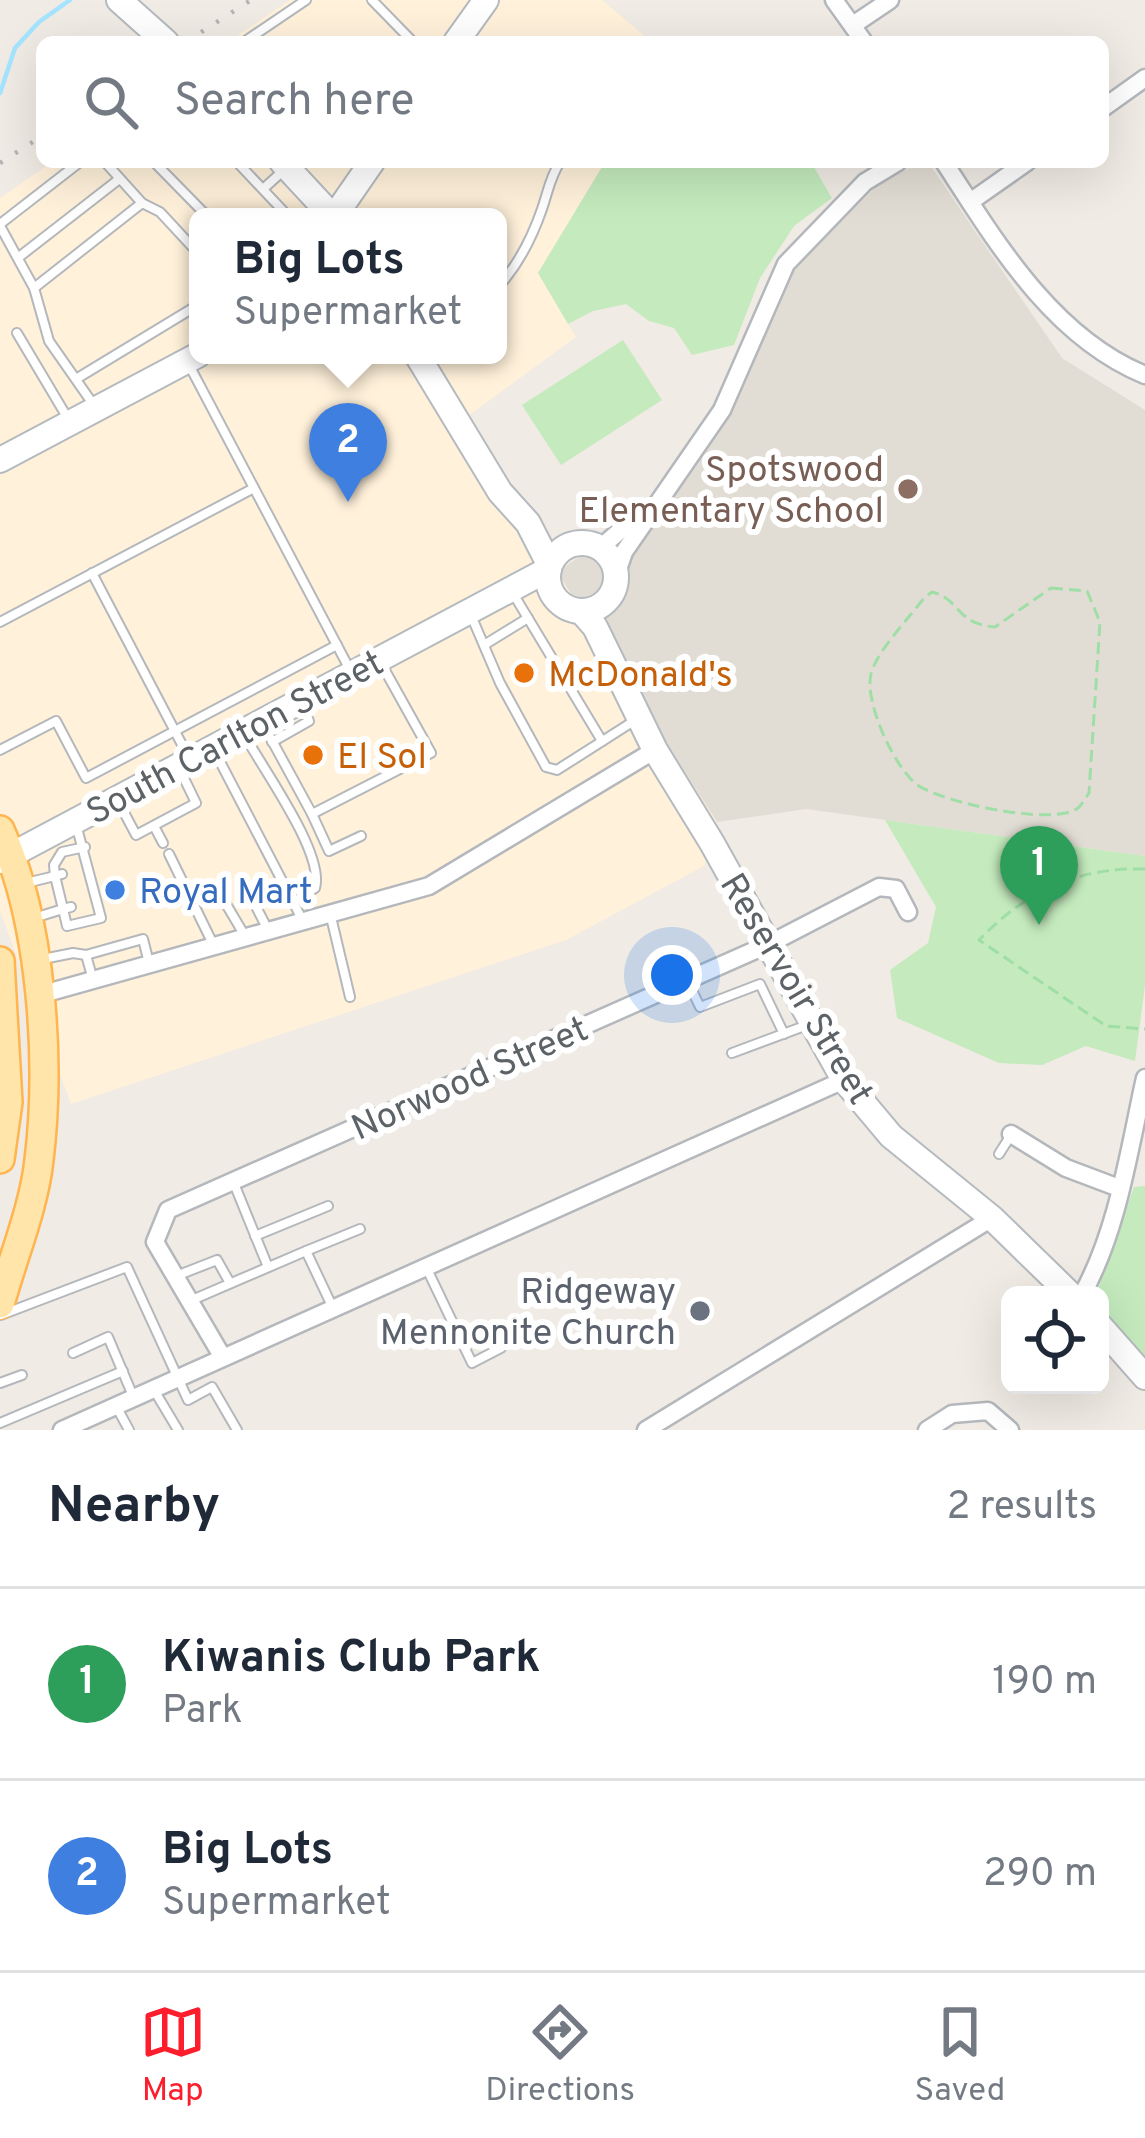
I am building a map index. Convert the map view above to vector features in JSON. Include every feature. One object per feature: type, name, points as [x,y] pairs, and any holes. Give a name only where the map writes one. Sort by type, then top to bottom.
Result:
[{"type":"main road","points":[[118,0],[159,36]]},
{"type":"main road","points":[[460,36],[485,0]]},
{"type":"main road","points":[[288,168],[325,208]]},
{"type":"main road","points":[[339,208],[368,168]]},
{"type":"main road","points":[[0,460],[189,360]]},
{"type":"main road","points":[[422,364],[500,492],[528,523],[550,576],[570,608],[581,611],[602,604],[613,585],[608,555],[590,544],[569,545],[528,523]]},
{"type":"main road","points":[[550,576],[569,545]]},
{"type":"main road","name":"South Carlton Street","points":[[469,612],[536,588],[550,576]]},
{"type":"main road","name":"South Carlton Street","points":[[4,848],[74,821],[193,757],[258,731],[300,700],[379,658],[550,576]]},
{"type":"main road","name":"Reservoir Street","points":[[613,585],[614,644],[624,693]]},
{"type":"main road","name":"Reservoir Street","points":[[581,611],[595,627],[655,750],[844,1080],[891,1136],[992,1218],[1062,1286]]},
{"type":"main road","points":[[0,1304],[39,1162],[43,994],[18,884],[4,848]]},
{"type":"main road","points":[[0,961],[8,1102],[0,1159]]},
{"type":"main road","points":[[1109,1336],[1145,1377]]},
{"type":"street","points":[[835,0],[860,36]]},
{"type":"street","points":[[853,25],[890,0]]},
{"type":"street","points":[[1109,104],[1145,78]]},
{"type":"street","points":[[613,585],[624,552],[722,410],[786,264],[865,182],[888,168]]},
{"type":"street","points":[[948,168],[999,246],[1062,320],[1145,375]]},
{"type":"street","points":[[970,202],[1018,168]]},
{"type":"street","points":[[600,548],[620,535],[676,477]]},
{"type":"street","points":[[43,994],[429,886],[655,750]]},
{"type":"street","name":"Norwood Street","points":[[222,1356],[155,1242],[168,1210],[769,944],[880,887],[896,889],[908,912]]},
{"type":"street","points":[[1086,1286],[1122,1180],[1145,1078]]},
{"type":"street","points":[[62,1430],[86,1425],[222,1356],[844,1080]]},
{"type":"street","points":[[1011,1134],[1066,1168],[1122,1180],[1145,1171]]},
{"type":"street","points":[[646,1430],[668,1425],[992,1218]]},
{"type":"street","points":[[927,1430],[952,1414],[988,1411],[1010,1430]]},
{"type":"lane","points":[[253,36],[306,0]]},
{"type":"lane","points":[[372,0],[406,36]]},
{"type":"lane","points":[[72,168],[0,225],[34,288],[49,341],[97,410]]},
{"type":"lane","points":[[109,168],[189,243]]},
{"type":"lane","points":[[160,168],[199,208]]},
{"type":"lane","points":[[243,168],[280,208]]},
{"type":"lane","points":[[262,189],[282,168]]},
{"type":"lane","points":[[507,276],[520,259],[556,168]]},
{"type":"lane","points":[[19,257],[118,180]]},
{"type":"lane","points":[[34,288],[142,203]]},
{"type":"lane","points":[[76,379],[189,312]]},
{"type":"lane","points":[[16,333],[70,423]]},
{"type":"lane","points":[[196,364],[254,488],[352,673]]},
{"type":"lane","points":[[0,622],[254,488]]},
{"type":"lane","points":[[92,573],[175,731],[294,902],[303,922]]},
{"type":"lane","points":[[514,595],[602,741]]},
{"type":"lane","points":[[469,612],[546,767],[556,770],[638,718]]},
{"type":"lane","points":[[484,645],[528,618]]},
{"type":"lane","points":[[0,750],[56,721],[86,778],[338,646]]},
{"type":"lane","points":[[311,814],[431,753],[379,658]]},
{"type":"lane","points":[[258,731],[311,814],[328,851],[361,836]]},
{"type":"lane","points":[[258,731],[275,782],[316,867],[315,888],[294,902]]},
{"type":"lane","points":[[117,798],[136,836],[196,803],[193,757]]},
{"type":"lane","points":[[74,821],[86,847],[85,869],[101,918],[67,926],[67,908],[54,865],[62,852],[86,847]]},
{"type":"lane","points":[[154,826],[163,843]]},
{"type":"lane","points":[[169,854],[214,946]]},
{"type":"lane","points":[[18,884],[59,875]]},
{"type":"lane","points":[[247,889],[269,931]]},
{"type":"lane","points":[[226,904],[245,938]]},
{"type":"lane","points":[[26,920],[67,908]]},
{"type":"lane","points":[[330,914],[350,998]]},
{"type":"lane","points":[[35,960],[73,953],[86,956],[143,939],[150,964]]},
{"type":"lane","points":[[86,956],[92,980]]},
{"type":"lane","points":[[688,980],[700,1007],[760,984],[784,1034]]},
{"type":"lane","points":[[732,1053],[812,1023]]},
{"type":"lane","points":[[998,1154],[1011,1134]]},
{"type":"lane","points":[[233,1181],[268,1267]]},
{"type":"lane","points":[[255,1236],[328,1206]]},
{"type":"lane","points":[[189,1301],[360,1229]]},
{"type":"lane","points":[[306,1251],[332,1307]]},
{"type":"lane","points":[[175,1276],[217,1260],[230,1283]]},
{"type":"lane","points":[[425,1266],[472,1363],[501,1348]]},
{"type":"lane","points":[[0,1316],[127,1267],[188,1400],[212,1387]]},
{"type":"lane","points":[[73,1353],[108,1337],[134,1397]]},
{"type":"lane","points":[[202,1366],[237,1430]]},
{"type":"lane","points":[[0,1423],[123,1371]]},
{"type":"lane","points":[[0,1383],[22,1375]]},
{"type":"lane","points":[[154,1390],[178,1430]]},
{"type":"lane","points":[[116,1406],[129,1430]]},
{"type":"path","points":[[1052,588],[1087,591],[1100,622],[1089,793],[1080,808],[1067,813],[1013,813],[932,793],[908,776],[878,721],[869,678],[924,598],[941,593],[965,620],[995,626],[1052,588]]},
{"type":"path","points":[[1145,869],[1099,871],[1064,879],[1018,904],[979,940],[1106,1026],[1145,1029]]},
{"type":"shaded area","points":[[290,0],[602,0],[645,36],[237,36]]},
{"type":"shaded area","points":[[43,168],[601,168],[538,273],[576,337],[468,416],[557,572],[717,822],[704,866],[566,940],[71,1104],[0,911],[0,198]]},
{"type":"shaded area","name":"Spotswood Elementary School","points":[[909,168],[932,168],[1062,358],[1145,410],[1145,856],[806,809],[717,822],[557,572],[647,511],[694,466],[730,412],[792,270],[878,185]]},
{"type":"green space","points":[[601,168],[814,168],[832,198],[794,226],[760,278],[734,345],[692,355],[674,328],[649,321],[626,304],[593,311],[568,324],[538,273]]},
{"type":"green space","points":[[623,340],[662,400],[561,465],[522,405]]},
{"type":"green space","points":[[885,820],[1145,856],[1145,985],[1135,1061],[1086,1046],[1042,1065],[999,1063],[897,1018],[890,970],[928,943],[936,907]]},
{"type":"green space","points":[[1145,1186],[1145,1363],[1109,1319],[1109,1286],[1099,1286],[1134,1187]]},
{"type":"waterway","points":[[0,93],[15,48],[39,22],[70,0]]},
{"type":"railway","points":[[195,36],[251,0]]},
{"type":"railway","points":[[0,163],[36,140]]},
{"type":"place","name":"Spotswood Elementary School","points":[[908,489]]},
{"type":"place","name":"Big Lots","points":[[348,502]]},
{"type":"place","name":"McDonald's","points":[[524,673]]},
{"type":"place","name":"El Sol","points":[[313,755]]},
{"type":"place","name":"Royal Mart","points":[[115,890]]},
{"type":"place","name":"Kiwanis Club Park","points":[[1039,925]]},
{"type":"place","name":"Ridgeway Mennonite Church","points":[[700,1311]]}]
